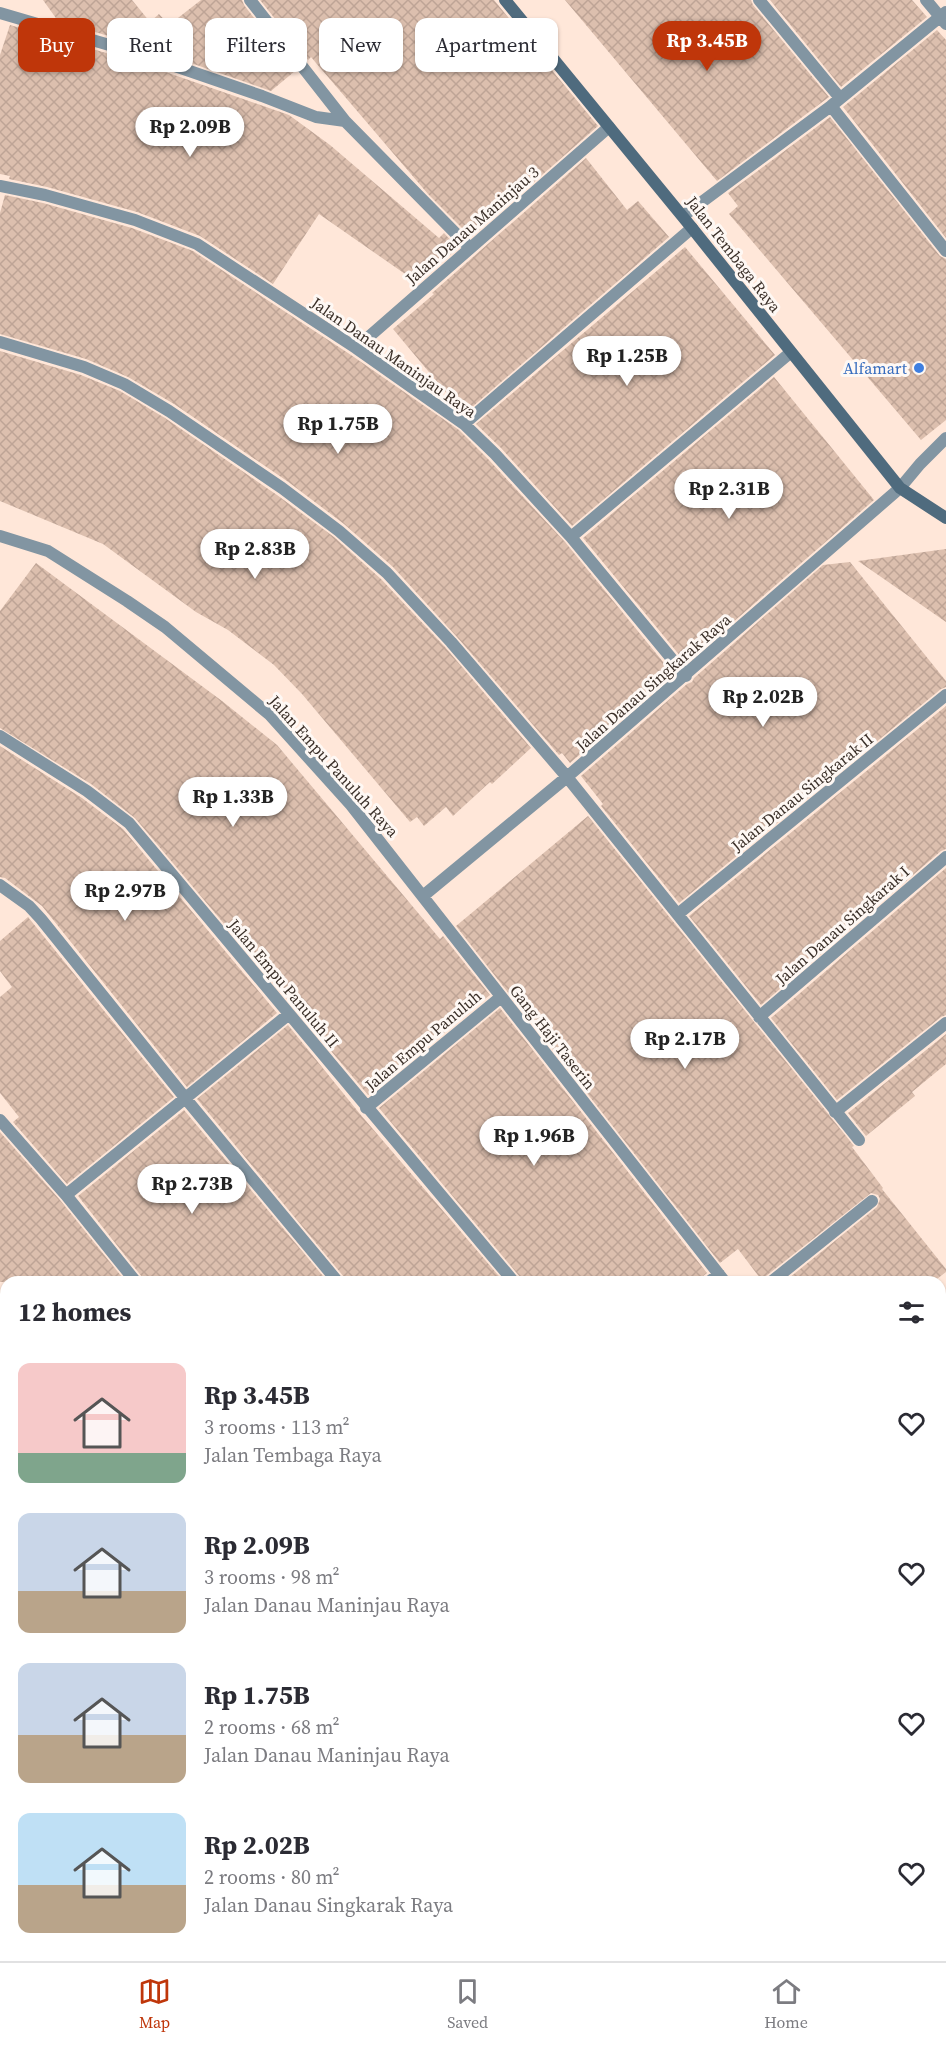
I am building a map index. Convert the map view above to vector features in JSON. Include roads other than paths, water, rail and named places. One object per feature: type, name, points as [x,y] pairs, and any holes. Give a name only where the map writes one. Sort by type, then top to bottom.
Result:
[{"type":"street","points":[[250,0],[345,121],[470,248]]},
{"type":"street","name":"Jalan Tembaga Raya","points":[[505,0],[683,216],[900,488],[946,518]]},
{"type":"street","points":[[759,0],[946,251]]},
{"type":"street","points":[[683,216],[944,18],[926,0]]},
{"type":"street","points":[[0,13],[140,54],[316,117],[345,121]]},
{"type":"street","name":"Jalan Danau Maninjau 3","points":[[357,348],[609,127]]},
{"type":"street","name":"Jalan Danau Maninjau Raya","points":[[0,186],[45,195],[135,220],[196,244],[357,348],[464,424],[495,454],[571,537],[686,676]]},
{"type":"street","points":[[464,424],[692,228]]},
{"type":"street","points":[[0,342],[84,367],[124,384],[169,411],[282,488],[339,531],[387,573],[451,642],[567,777],[859,1140]]},
{"type":"street","points":[[571,537],[790,352]]},
{"type":"street","name":"Jalan Danau Singkarak Raya","points":[[423,896],[686,676],[900,488],[946,438]]},
{"type":"street","name":"Jalan Empu Panuluh Raya","points":[[0,536],[48,550],[127,601],[165,627],[261,708],[351,805],[423,896]]},
{"type":"street","name":"Jalan Danau Singkarak II","points":[[678,914],[946,695]]},
{"type":"street","name":"Jalan Empu Panuluh II","points":[[0,736],[87,791],[129,823],[509,1276]]},
{"type":"street","name":"Jalan Danau Singkarak I","points":[[759,1017],[946,857]]},
{"type":"street","points":[[0,885],[29,906],[41,919],[333,1276]]},
{"type":"street","name":"Gang Haji Taserin","points":[[423,896],[715,1276]]},
{"type":"street","name":"Jalan Empu Panuluh","points":[[366,1108],[501,997]]},
{"type":"street","points":[[66,1196],[289,1014]]},
{"type":"street","points":[[835,1112],[946,1023]]},
{"type":"street","points":[[0,1120],[131,1276]]},
{"type":"street","points":[[778,1276],[872,1201]]},
{"type":"place","name":"Alfamart","points":[[919,368]]}]
